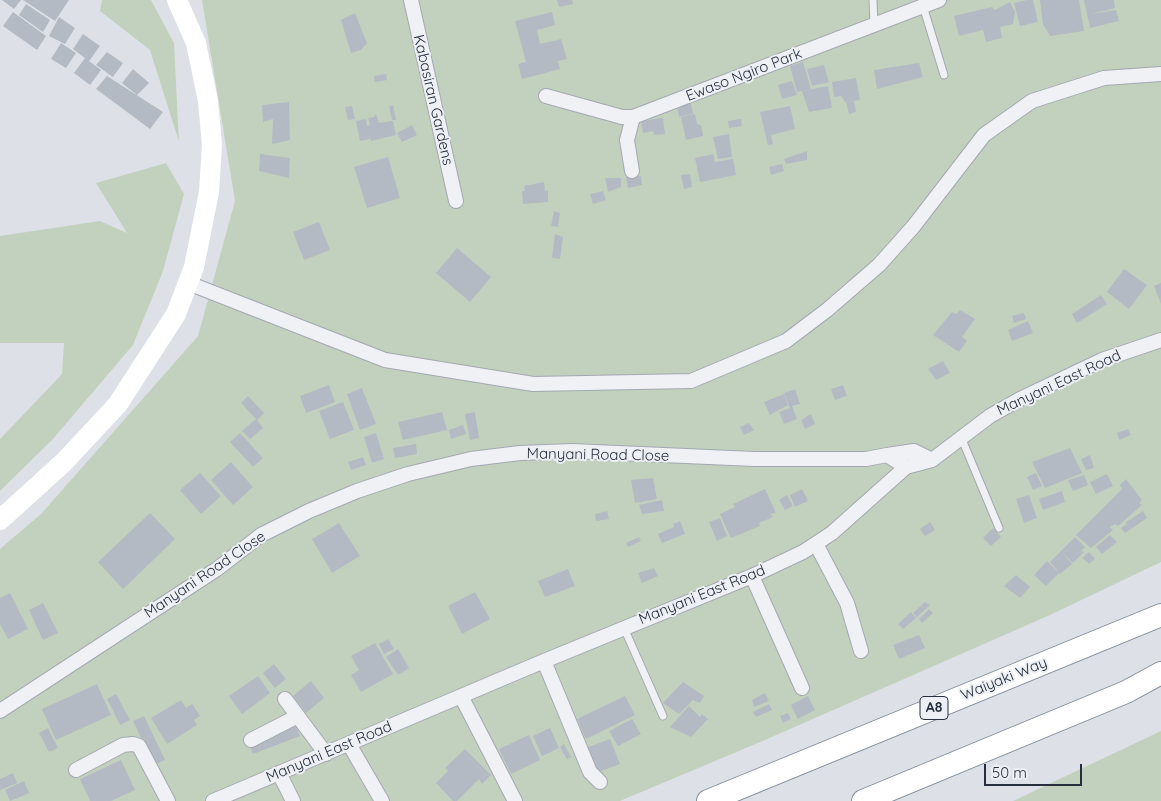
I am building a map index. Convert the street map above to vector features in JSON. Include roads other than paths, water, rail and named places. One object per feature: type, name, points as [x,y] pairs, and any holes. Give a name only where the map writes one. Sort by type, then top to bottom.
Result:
[{"type":"highway","name":"Waiyaki Way","points":[[708,801],[1161,615]]},
{"type":"highway","points":[[863,801],[1126,692],[1161,673]]},
{"type":"main road","points":[[0,520],[64,462],[118,404],[176,314],[194,267],[209,192],[212,145],[208,101],[196,43],[178,0]]},
{"type":"street","name":"Kabasiran Gardens","points":[[411,0],[456,201]]},
{"type":"street","name":"Ewaso Ngiro Park","points":[[546,96],[622,117],[633,117],[940,0]]},
{"type":"street","points":[[188,283],[385,360],[533,384],[691,381],[786,341],[827,310],[878,265],[913,227],[984,135],[1032,101],[1104,78],[1161,74]]},
{"type":"street","points":[[632,171],[627,140],[633,117]]},
{"type":"street","name":"Manyani East Road","points":[[213,801],[544,661],[752,576],[816,544],[832,533],[902,471],[932,460],[990,416],[1020,399],[1102,360],[1161,340]]},
{"type":"street","name":"Manyani Road Close","points":[[0,711],[217,569],[261,535],[325,504],[408,474],[471,459],[520,453],[572,451],[754,460],[880,457],[914,452],[932,460]]},
{"type":"street","points":[[880,457],[883,462],[902,471]]},
{"type":"street","points":[[816,544],[847,603],[861,651]]},
{"type":"street","points":[[752,576],[802,688]]},
{"type":"street","points":[[544,661],[590,772],[600,782]]},
{"type":"street","points":[[461,696],[516,801]]},
{"type":"street","points":[[285,699],[326,754]]},
{"type":"street","points":[[251,740],[298,716]]},
{"type":"street","points":[[76,770],[123,745],[133,744],[139,746],[146,754],[168,801]]},
{"type":"street","points":[[349,744],[382,801]]},
{"type":"street","points":[[279,773],[292,801]]},
{"type":"lane","points":[[874,0],[874,25]]},
{"type":"lane","points":[[923,6],[944,75]]},
{"type":"lane","points":[[961,437],[999,528]]},
{"type":"lane","points":[[624,628],[663,716]]}]
